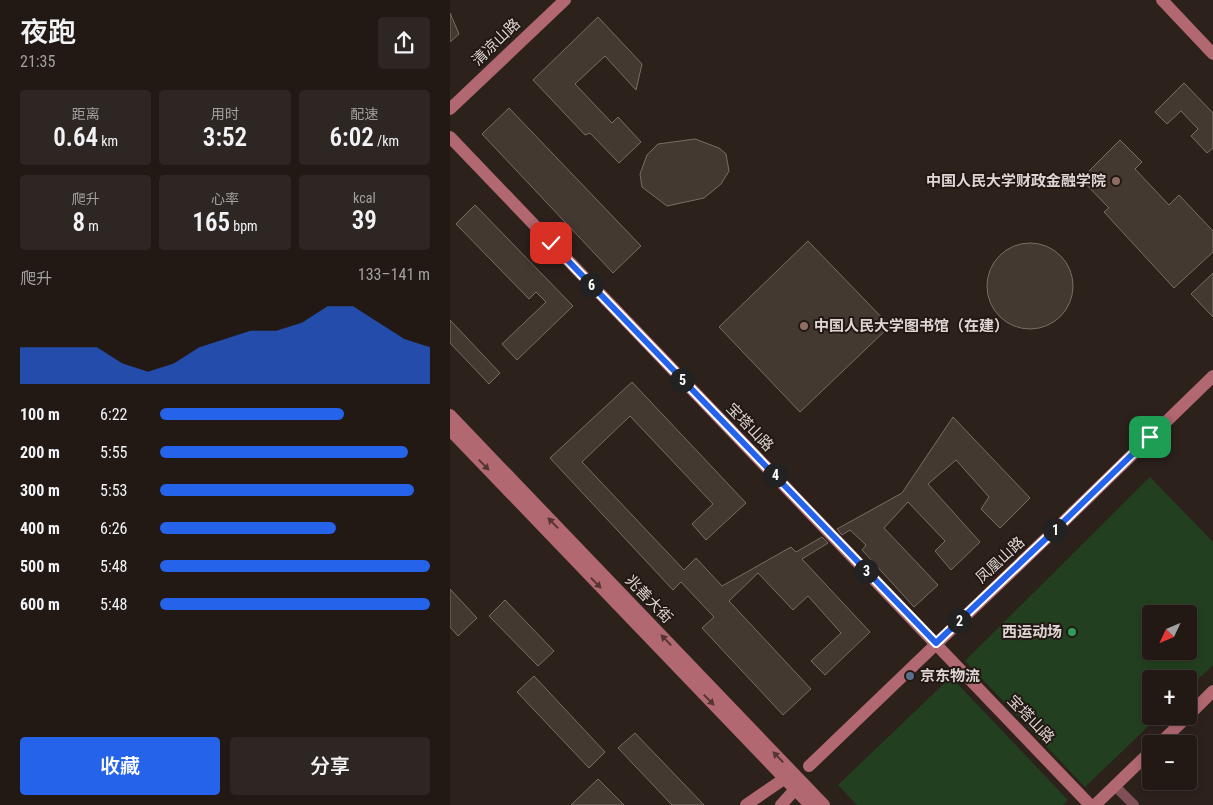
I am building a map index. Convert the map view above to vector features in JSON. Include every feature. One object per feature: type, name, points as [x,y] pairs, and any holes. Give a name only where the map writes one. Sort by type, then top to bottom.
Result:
[{"type":"street","name":"清凉山路","points":[[450,99],[554,0]]},
{"type":"street","name":"清凉山路","points":[[450,109],[565,0]]},
{"type":"street","points":[[1162,0],[1213,54]]},
{"type":"street","name":"宝塔山路","points":[[450,137],[1090,805]]},
{"type":"street","name":"凤凰山路","points":[[808,766],[1213,376]]},
{"type":"street","name":"兆善大街","points":[[450,415],[794,780],[810,805]]},
{"type":"street","name":"兆善大街","points":[[450,430],[794,780],[824,805]]},
{"type":"street","points":[[1197,707],[1213,691]]},
{"type":"street","points":[[1168,735],[1179,725]]},
{"type":"street","points":[[1094,805],[1142,760]]},
{"type":"street","points":[[746,805],[794,780]]},
{"type":"street","points":[[781,805],[794,780]]},
{"type":"street","points":[[1115,786],[1134,805]]},
{"type":"green space","name":"西运动场","points":[[1150,477],[1213,542],[1213,665],[1197,680],[1197,670],[1142,670],[1142,725],[1150,725],[1085,787],[965,661]]},
{"type":"green space","points":[[951,677],[1068,800],[1063,805],[857,805],[838,785]]},
{"type":"building","points":[[450,13],[459,34],[450,42]]},
{"type":"building","points":[[598,17],[642,64],[636,90],[605,56],[575,84],[612,123],[618,117],[641,142],[619,163],[590,133],[585,135],[533,80]]},
{"type":"building","points":[[1184,83],[1213,113],[1213,148],[1207,153],[1191,136],[1198,129],[1181,111],[1167,124],[1155,112]]},
{"type":"building","points":[[509,108],[641,246],[613,273],[482,134]]},
{"type":"building","points":[[695,139],[719,148],[726,154],[729,171],[721,184],[704,198],[667,206],[642,187],[640,174],[647,155],[658,144]]},
{"type":"building","points":[[1120,140],[1142,162],[1135,169],[1169,205],[1179,195],[1213,231],[1213,252],[1174,288],[1104,212],[1109,208],[1081,179]]},
{"type":"building","points":[[475,205],[573,306],[517,360],[502,344],[546,302],[536,292],[529,299],[456,224]]},
{"type":"building","name":"中国人民大学图书馆（在建）","points":[[808,241],[890,326],[800,412],[719,327]]},
{"type":"building","points":[[1030,243],[1046,246],[1054,250],[1066,262],[1070,270],[1073,286],[1070,302],[1066,310],[1054,322],[1046,326],[1030,329],[1014,326],[1006,322],[994,310],[990,302],[987,286],[990,270],[994,262],[1006,250],[1014,246]]},
{"type":"building","points":[[1213,273],[1213,317],[1191,294]]},
{"type":"building","points":[[450,320],[500,373],[489,384],[450,343]]},
{"type":"building","points":[[632,382],[746,503],[706,540],[692,524],[713,504],[630,416],[582,462],[684,570],[696,558],[722,586],[791,547],[796,552],[822,537],[828,543],[802,559],[870,632],[825,675],[811,661],[841,633],[808,596],[793,610],[758,573],[729,601],[811,689],[783,715],[702,628],[714,617],[681,582],[673,590],[550,458]]},
{"type":"building","points":[[953,417],[1030,498],[1000,528],[981,509],[989,497],[956,460],[928,484],[980,542],[951,570],[935,551],[945,541],[908,502],[884,528],[938,585],[914,607],[862,550],[866,545],[850,530],[842,535],[837,529],[902,493]]},
{"type":"building","points":[[450,589],[477,618],[458,636],[450,627]]},
{"type":"building","points":[[505,600],[554,651],[538,666],[489,616]]},
{"type":"building","points":[[534,676],[605,752],[589,768],[517,692]]},
{"type":"building","points":[[635,733],[704,805],[672,805],[618,748]]},
{"type":"building","points":[[598,779],[624,805],[571,805]]},
{"type":"place","name":"中国人民大学财政金融学院","points":[[1116,181]]},
{"type":"place","name":"中国人民大学图书馆（在建）","points":[[804,326]]},
{"type":"place","name":"西运动场","points":[[1072,632]]},
{"type":"place","name":"京东物流","points":[[910,676]]},
{"type":"route","points":[[551,243],[936,643],[1150,437]]}]
